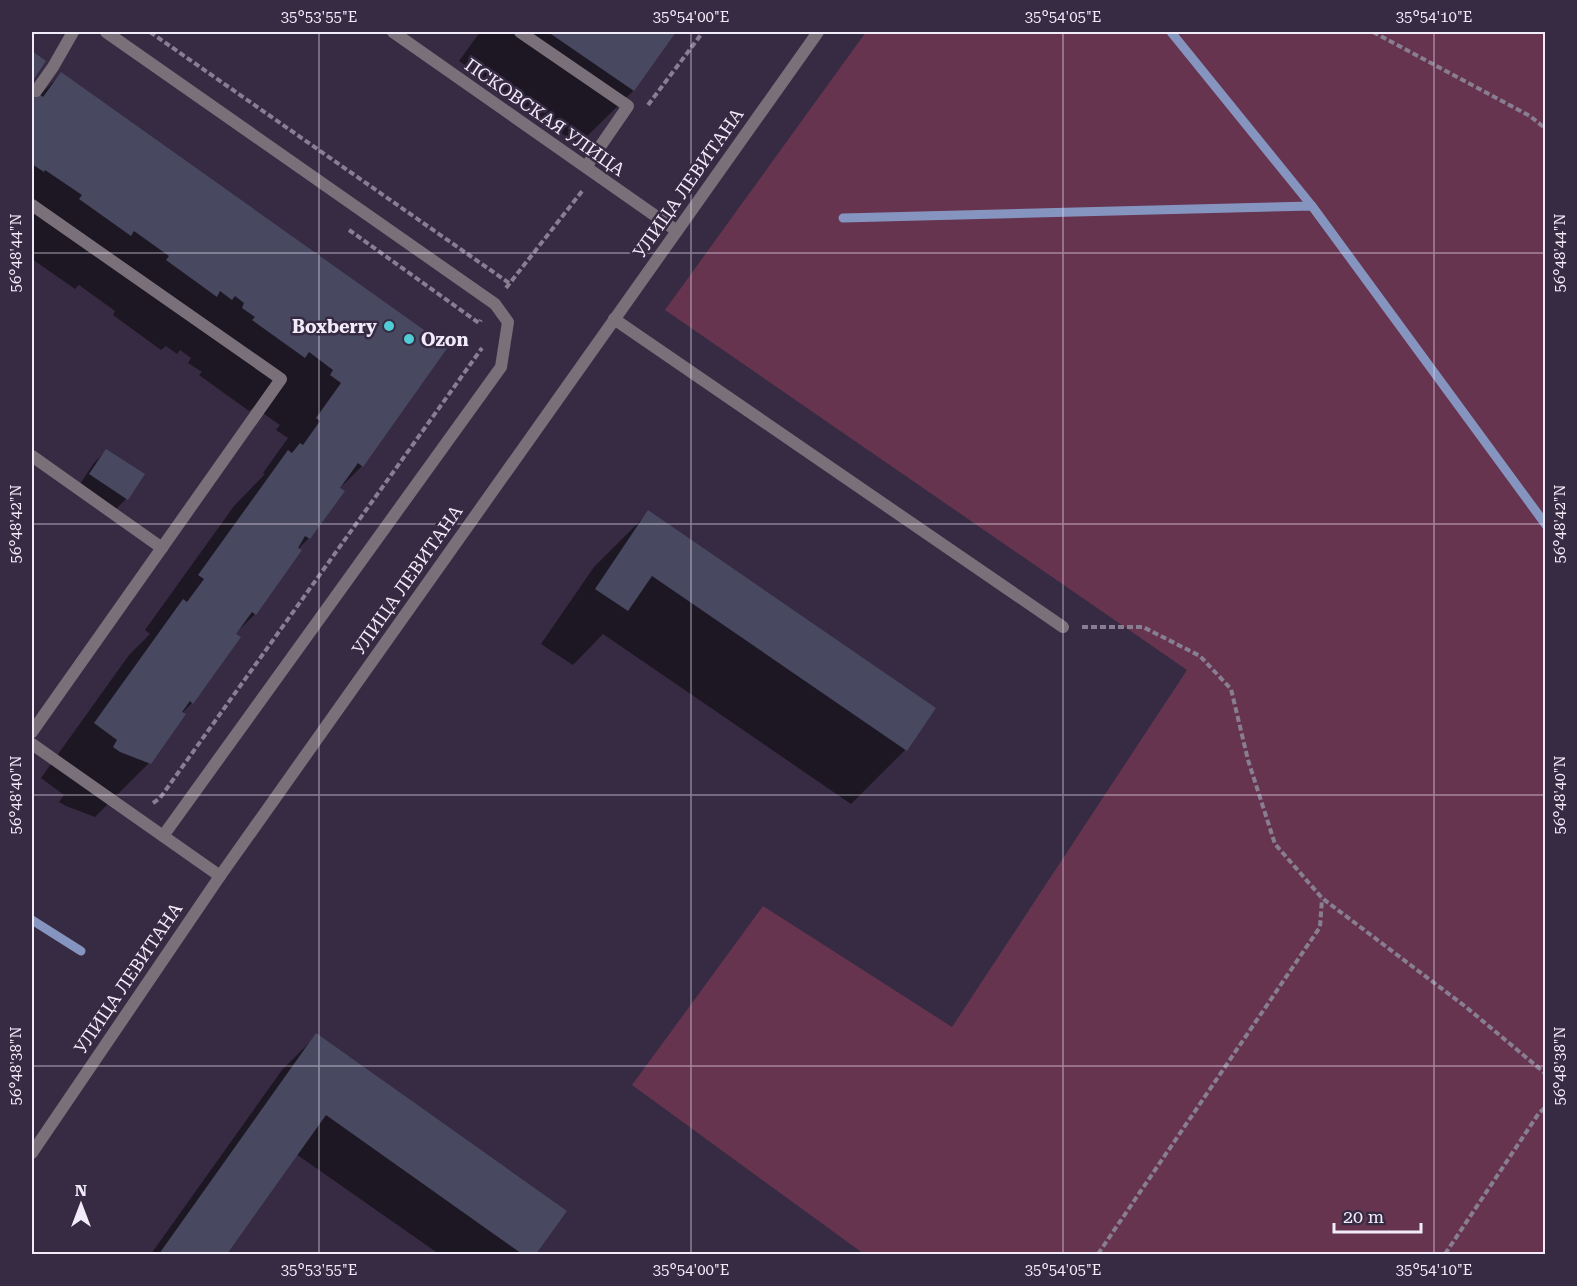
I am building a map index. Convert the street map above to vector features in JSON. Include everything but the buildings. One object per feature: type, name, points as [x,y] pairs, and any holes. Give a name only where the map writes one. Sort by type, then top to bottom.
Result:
[{"type":"street","points":[[36,92],[74,32]]},
{"type":"street","points":[[106,32],[495,304],[508,322],[501,367],[163,836]]},
{"type":"street","name":"ПСКОВСКАЯ УЛИЦА","points":[[393,32],[676,231]]},
{"type":"street","points":[[520,32],[628,106],[586,167]]},
{"type":"street","name":"УЛИЦА ЛЕВИТАНА","points":[[32,1152],[220,876],[818,32]]},
{"type":"street","points":[[32,205],[280,379],[32,732]]},
{"type":"street","points":[[614,319],[1063,627]]},
{"type":"street","points":[[32,456],[162,548]]},
{"type":"street","points":[[32,744],[220,876]]},
{"type":"path","points":[[150,32],[509,283]]},
{"type":"path","points":[[1373,32],[1530,116],[1545,129]]},
{"type":"path","points":[[479,323],[485,330]]},
{"type":"path","points":[[151,805],[160,798],[482,349],[483,340]]},
{"type":"path","points":[[1063,627],[1143,627],[1200,656],[1231,690],[1248,760],[1275,844],[1322,898],[1466,1007],[1545,1074]]},
{"type":"path","points":[[1098,1254],[1320,927],[1322,898]]},
{"type":"path","points":[[1445,1254],[1545,1107]]},
{"type":"shaded area","points":[[866,32],[1545,32],[1545,1254],[864,1254],[632,1085],[763,906],[952,1027],[1187,670],[665,310]]},
{"type":"waterway","points":[[1171,32],[1312,206]]},
{"type":"waterway","points":[[843,218],[1312,206],[1546,525]]},
{"type":"waterway","points":[[32,920],[81,951]]},
{"type":"place","name":"Boxberry","points":[[389,326]]},
{"type":"place","name":"Ozon","points":[[409,339]]}]
